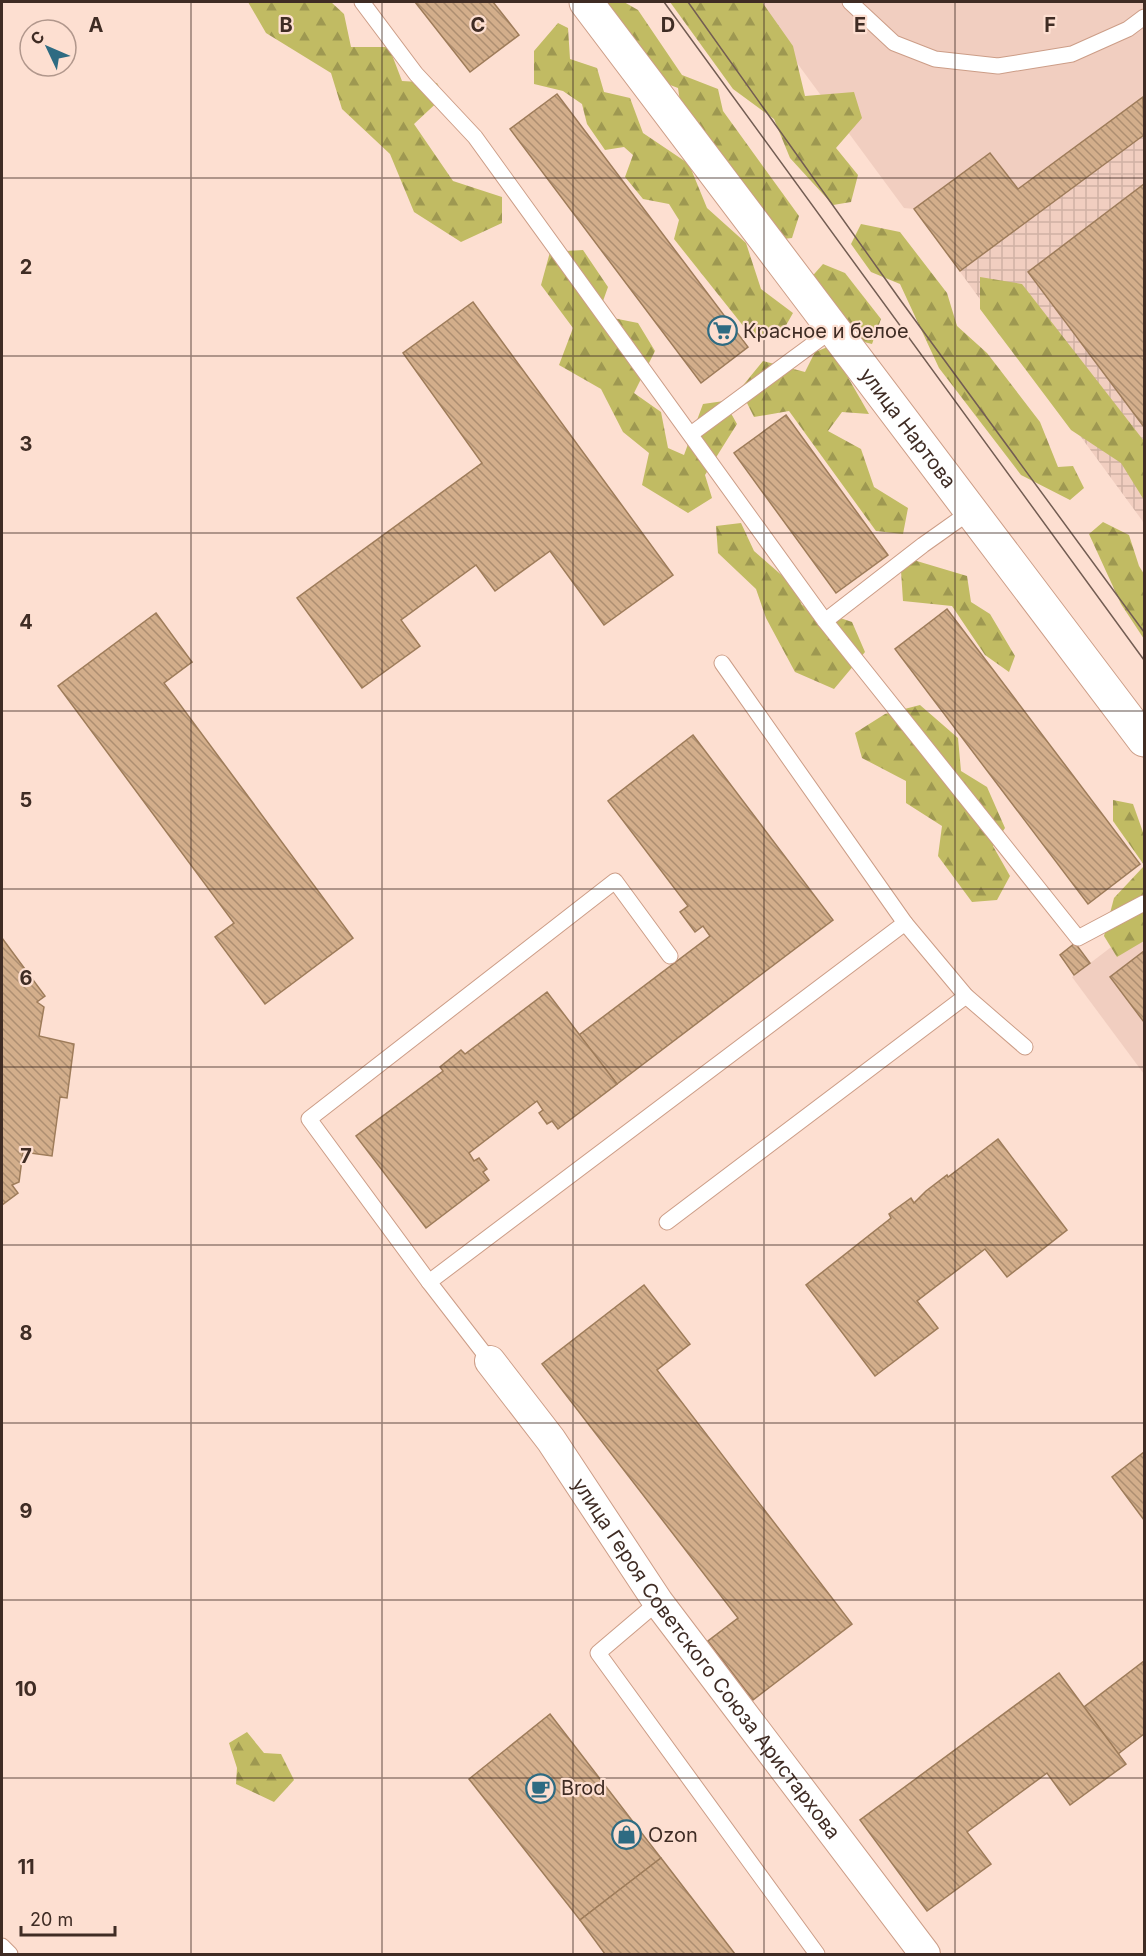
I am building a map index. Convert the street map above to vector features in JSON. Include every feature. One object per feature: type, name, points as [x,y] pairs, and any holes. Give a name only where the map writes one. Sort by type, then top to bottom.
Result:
[{"type":"street","name":"улица Нартова","points":[[586,2],[1144,740]]},
{"type":"street","name":"улица Героя Советского Союза Аристархова","points":[[490,1361],[551,1440],[658,1602],[925,1954]]},
{"type":"lane","points":[[362,2],[416,74],[475,137],[825,621],[1078,938],[1144,903]]},
{"type":"lane","points":[[850,2],[894,43],[935,58],[998,66],[1072,54],[1128,29],[1144,17]]},
{"type":"lane","points":[[691,434],[832,330]]},
{"type":"lane","points":[[825,621],[923,545],[972,512]]},
{"type":"lane","points":[[722,663],[905,923],[966,996],[1025,1047]]},
{"type":"lane","points":[[490,1361],[309,1119],[615,881],[670,956]]},
{"type":"lane","points":[[429,1282],[905,923]]},
{"type":"lane","points":[[667,1222],[966,996]]},
{"type":"lane","points":[[658,1602],[598,1653],[817,1954]]},
{"type":"lane","points":[[2,1946],[10,1954]]},
{"type":"shaded area","points":[[752,2],[1144,2],[1144,96],[1018,189],[914,209],[904,208]]},
{"type":"shaded area","points":[[1144,96],[1144,523],[914,209],[990,153],[1018,189]]},
{"type":"shaded area","points":[[1144,922],[1144,1074],[1072,977]]},
{"type":"green space","points":[[248,2],[331,2],[344,14],[351,47],[389,47],[402,81],[437,83],[444,96],[414,124],[453,181],[502,197],[502,223],[461,242],[414,212],[390,154],[342,109],[331,73],[266,33]]},
{"type":"green space","points":[[589,2],[624,2],[638,10],[682,75],[718,89],[723,111],[799,216],[792,238],[774,240],[683,122],[678,88],[652,78]]},
{"type":"green space","points":[[670,2],[762,2],[793,46],[805,96],[854,92],[862,118],[836,148],[858,175],[851,202],[833,205],[790,158],[774,119],[733,89]]},
{"type":"green space","points":[[558,23],[568,28],[570,59],[597,68],[604,92],[630,98],[643,133],[689,164],[707,208],[746,243],[761,289],[793,313],[780,336],[752,337],[674,239],[679,220],[669,204],[643,199],[625,177],[633,155],[624,147],[605,150],[587,124],[582,104],[563,91],[534,84],[534,51]]},
{"type":"green space","points":[[861,224],[900,232],[947,293],[957,326],[987,353],[1040,422],[1058,467],[1073,466],[1084,488],[1070,500],[1021,475],[939,368],[900,284],[871,272],[851,244]]},
{"type":"green space","points":[[583,250],[608,287],[598,315],[638,323],[655,351],[634,393],[661,412],[668,448],[684,455],[703,404],[724,401],[737,424],[705,475],[712,498],[688,513],[642,485],[649,453],[623,432],[601,389],[559,365],[573,328],[541,285],[550,252]]},
{"type":"green space","points":[[823,264],[845,273],[881,319],[872,344],[848,338],[808,281]]},
{"type":"green space","points":[[980,277],[1022,284],[1144,441],[1144,500],[1121,463],[1071,430],[980,309]]},
{"type":"green space","points":[[830,346],[869,414],[842,412],[828,431],[861,449],[874,487],[908,508],[903,534],[876,531],[789,411],[754,417],[740,389],[763,361],[805,372],[815,352]]},
{"type":"green space","points":[[1103,522],[1129,535],[1144,574],[1144,639],[1121,604],[1089,534]]},
{"type":"green space","points":[[741,523],[754,551],[794,586],[802,605],[852,622],[865,652],[834,689],[795,672],[766,618],[756,589],[718,553],[716,526]]},
{"type":"green space","points":[[900,556],[967,576],[971,602],[990,614],[1015,656],[1009,672],[985,655],[952,606],[903,601]]},
{"type":"green space","points":[[920,705],[958,738],[961,771],[987,787],[1005,828],[993,846],[1010,876],[997,900],[972,902],[938,856],[942,826],[906,803],[906,781],[862,758],[855,733],[885,714]]},
{"type":"green space","points":[[1113,800],[1133,804],[1144,835],[1144,865],[1113,821]]},
{"type":"green space","points":[[1144,866],[1144,941],[1117,957],[1104,936],[1114,898]]},
{"type":"green space","points":[[247,1732],[264,1753],[281,1754],[294,1780],[274,1802],[236,1784],[237,1768],[229,1743]]},
{"type":"building","points":[[415,2],[493,2],[519,35],[470,72]]},
{"type":"building","points":[[557,94],[748,347],[701,383],[510,129]]},
{"type":"building","points":[[1143,97],[1144,135],[960,271],[914,209],[990,153],[1018,189]]},
{"type":"building","points":[[1144,184],[1144,427],[1028,272]]},
{"type":"building","points":[[473,302],[673,575],[604,625],[550,551],[495,591],[476,565],[401,620],[420,646],[362,688],[297,598],[482,463],[403,353]]},
{"type":"building","points":[[786,415],[888,555],[836,593],[734,453]]},
{"type":"building","points":[[947,609],[1140,864],[1088,904],[895,649]]},
{"type":"building","points":[[156,613],[192,662],[164,683],[353,938],[265,1004],[215,937],[234,923],[58,686]]},
{"type":"building","points":[[693,735],[833,920],[617,1084],[579,1035],[710,936],[703,926],[695,932],[680,912],[688,906],[608,801]]},
{"type":"building","points":[[2,938],[45,996],[37,1002],[44,1007],[39,1036],[74,1044],[67,1098],[60,1097],[52,1156],[23,1152],[19,1182],[12,1185],[18,1193],[2,1205]]},
{"type":"building","points":[[1075,943],[1090,963],[1074,975],[1060,955]]},
{"type":"building","points":[[1144,951],[1144,1022],[1110,977]]},
{"type":"building","points":[[547,992],[617,1084],[558,1129],[552,1121],[547,1124],[539,1113],[543,1110],[537,1101],[469,1153],[474,1161],[479,1158],[487,1169],[483,1172],[489,1180],[426,1228],[356,1136],[443,1071],[440,1067],[461,1050],[465,1054]]},
{"type":"building","points":[[998,1139],[1067,1230],[1007,1277],[985,1249],[917,1301],[938,1328],[875,1376],[806,1285],[891,1218],[889,1214],[911,1198],[914,1203],[947,1175],[948,1177]]},
{"type":"building","points":[[644,1285],[690,1344],[657,1370],[852,1624],[753,1700],[708,1641],[738,1618],[542,1364]]},
{"type":"building","points":[[1144,1452],[1144,1520],[1112,1477]]},
{"type":"building","points":[[1144,1661],[1144,1734],[1118,1754],[1084,1707]]},
{"type":"building","points":[[1059,1673],[1126,1764],[1070,1805],[1047,1773],[967,1832],[991,1864],[927,1911],[860,1820]]},
{"type":"building","points":[[550,1714],[661,1858],[580,1920],[469,1779]]},
{"type":"building","points":[[661,1858],[735,1954],[605,1954],[580,1920]]},
{"type":"tram line","points":[[664,2],[1144,660]]},
{"type":"tram line","points":[[688,2],[901,301],[1144,632]]},
{"type":"place","name":"Красное и белое","points":[[722,331]]},
{"type":"place","name":"Brod","points":[[540,1788]]},
{"type":"place","name":"Ozon","points":[[627,1835]]}]
